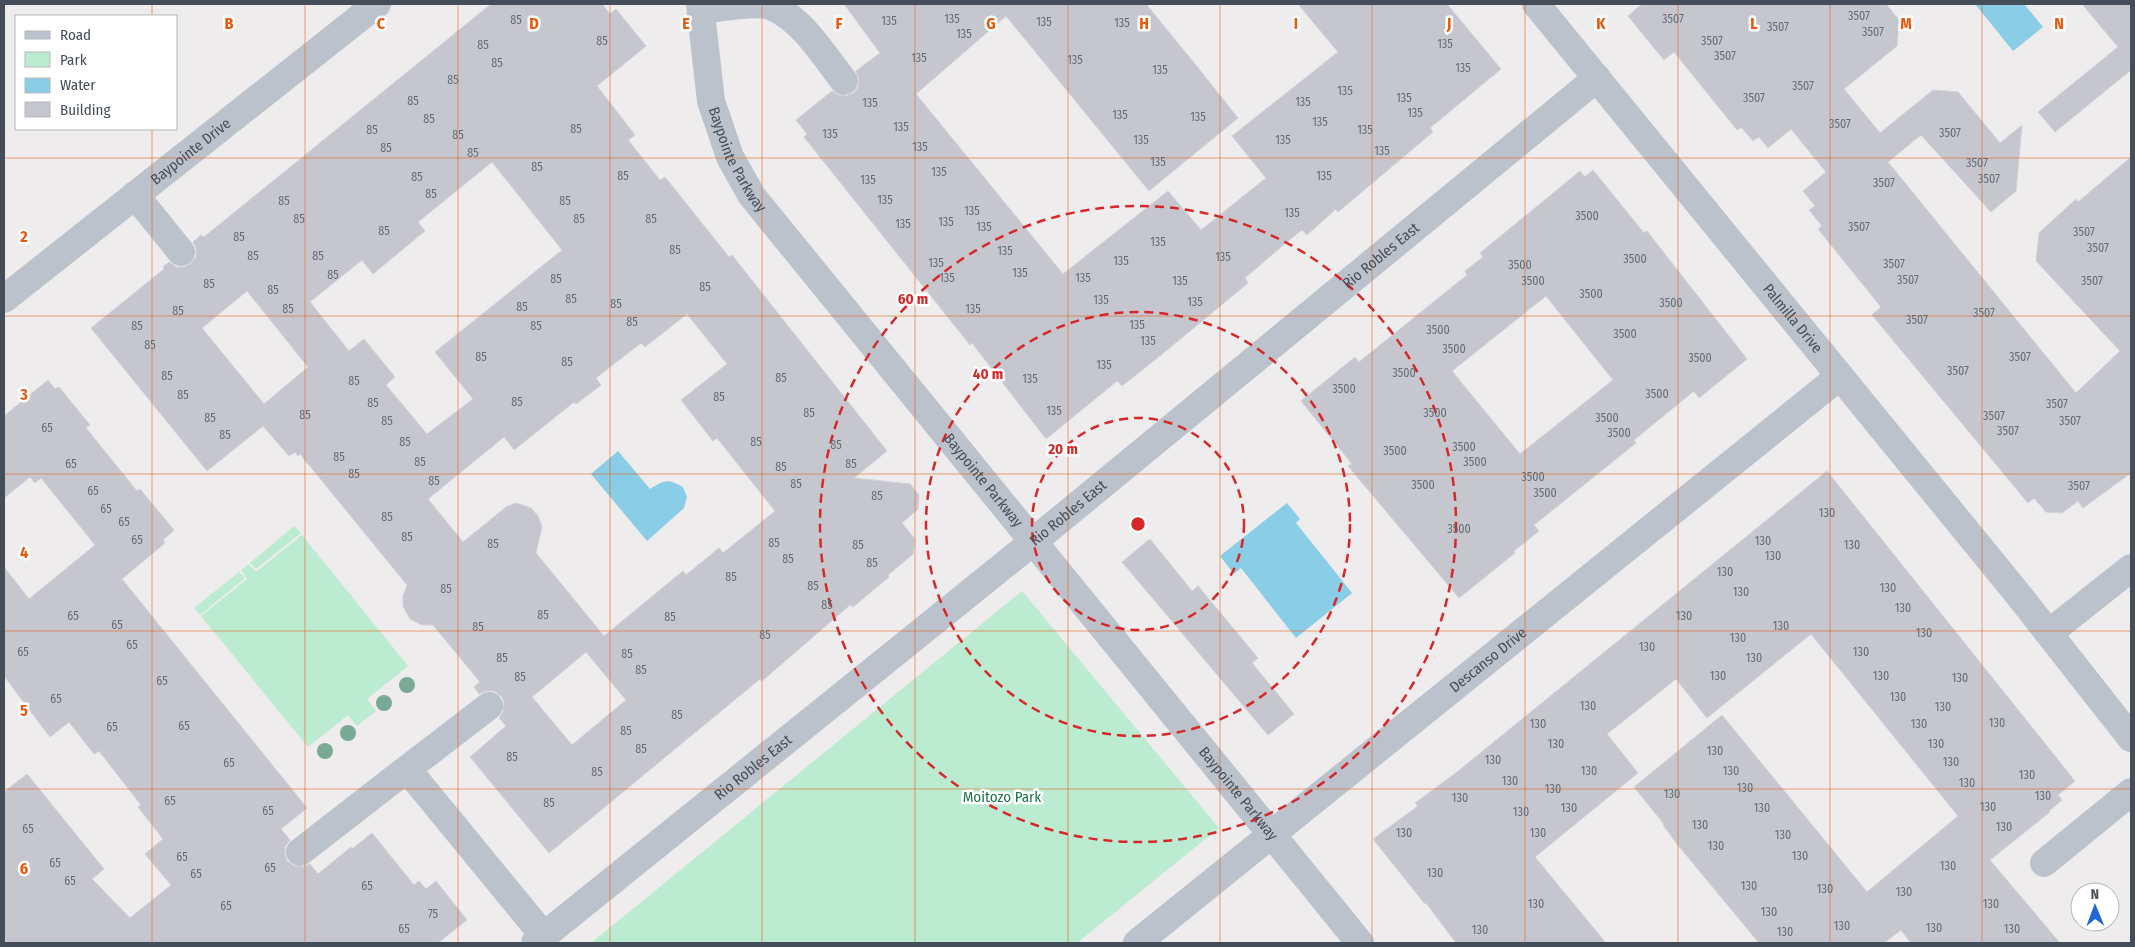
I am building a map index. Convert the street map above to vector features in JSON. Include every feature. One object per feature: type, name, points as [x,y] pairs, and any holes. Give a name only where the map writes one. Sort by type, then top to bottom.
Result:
[{"type":"street","name":"Baypointe Drive","points":[[4,299],[377,4]]},
{"type":"street","name":"Palmilla Drive","points":[[1536,4],[2049,633],[2131,738]]},
{"type":"street","points":[[701,7],[746,5],[772,7],[799,24],[844,81]]},
{"type":"street","name":"Baypointe Parkway","points":[[701,7],[711,101],[730,157],[752,196],[1360,943]]},
{"type":"street","name":"Rio Robles East","points":[[540,940],[1034,541],[1597,78]]},
{"type":"street","points":[[136,195],[181,252]]},
{"type":"street","name":"Descanso Drive","points":[[1137,943],[1840,376]]},
{"type":"street","points":[[2049,633],[2131,568]]},
{"type":"street","points":[[300,852],[489,706]]},
{"type":"street","points":[[407,769],[540,940]]},
{"type":"street","points":[[2044,863],[2131,792]]},
{"type":"green space","points":[[294,526],[301,533],[256,569],[250,563]]},
{"type":"green space","points":[[302,535],[408,666],[367,699],[376,711],[357,726],[348,715],[308,747],[201,616],[247,579],[241,570],[248,564],[256,572]]},
{"type":"green space","points":[[239,572],[245,578],[200,615],[194,608]]},
{"type":"green space","name":"Moitozo Park","points":[[1022,591],[1219,828],[1077,943],[591,943]]},
{"type":"water","points":[[1975,4],[2024,4],[2043,27],[2013,51]]},
{"type":"water","points":[[618,451],[650,489],[662,482],[669,481],[683,487],[687,497],[684,508],[647,541],[591,474]]},
{"type":"water","points":[[1287,503],[1300,519],[1296,523],[1352,593],[1296,638],[1241,568],[1234,574],[1220,556]]},
{"type":"building","points":[[491,4],[602,4],[610,14],[616,9],[646,46],[597,86],[635,135],[628,140],[660,180],[665,177],[729,257],[732,255],[887,451],[854,478],[910,484],[919,495],[918,509],[902,523],[915,539],[913,554],[853,607],[850,605],[762,681],[760,679],[549,853],[470,757],[506,726],[499,718],[503,712],[504,704],[502,697],[494,691],[486,691],[479,694],[474,687],[480,682],[433,625],[422,625],[410,619],[403,606],[403,596],[407,585],[300,454],[298,456],[295,452],[289,456],[263,426],[207,471],[91,328],[164,269],[163,267],[169,262],[176,267],[184,267],[190,264],[196,257],[196,249],[193,242],[201,235],[204,237]],"holes":[[[492,162],[562,250],[435,352],[473,399],[427,434],[386,385],[395,377],[364,339],[349,351],[310,302],[362,260],[373,274],[425,231],[418,222]],[[247,291],[308,367],[264,404],[202,328]],[[687,314],[727,364],[681,400],[713,441],[717,438],[775,511],[723,553],[719,548],[686,575],[683,571],[604,636],[536,553],[542,527],[538,516],[531,508],[516,503],[506,507],[463,542],[428,499],[504,437],[514,450],[574,402],[576,404],[601,385],[596,378],[641,343],[645,347]],[[586,652],[626,700],[572,745],[532,697]]]},
{"type":"building","points":[[844,4],[1146,4],[1195,64],[1238,118],[1149,191],[1006,16],[916,94],[1063,274],[1168,191],[1201,230],[1266,178],[1232,136],[1338,52],[1298,4],[1447,4],[1501,69],[1430,128],[1433,132],[1338,212],[1336,209],[1307,235],[1302,230],[1245,278],[1248,283],[1161,355],[1122,386],[1117,381],[1046,439],[972,343],[970,345],[804,137],[807,134],[796,120],[832,91],[838,95],[846,96],[854,93],[858,87],[859,79],[856,71],[880,53]]},
{"type":"building","points":[[1642,4],[1886,4],[1899,20],[1897,46],[1844,89],[1880,133],[1933,90],[1958,92],[2000,143],[2022,125],[2016,191],[1991,212],[1921,135],[1888,162],[2076,393],[2120,351],[2036,261],[2039,233],[2076,199],[2078,202],[2131,157],[2131,473],[2083,508],[2078,501],[2062,513],[2046,512],[2034,498],[2028,503],[1872,315],[1881,307],[1818,229],[1822,226],[1809,210],[1815,206],[1803,191],[1826,172],[1791,129],[1768,148],[1759,137],[1753,141],[1741,127],[1737,130],[1674,52],[1664,60],[1628,16]]},
{"type":"building","points":[[2082,4],[2131,4],[2131,70],[2055,132],[2038,112],[2118,47]]},
{"type":"building","points":[[1593,170],[1644,233],[1647,231],[1747,359],[1699,398],[1694,391],[1634,440],[1636,443],[1534,525],[1539,531],[1514,551],[1515,553],[1459,598],[1348,466],[1352,464],[1301,401],[1355,357],[1359,362],[1467,275],[1465,271],[1483,257],[1480,253],[1580,171],[1585,177]],"holes":[[[1546,296],[1613,380],[1520,454],[1452,371]]]},
{"type":"building","points":[[48,380],[55,389],[59,387],[90,425],[86,428],[137,491],[140,489],[174,530],[163,540],[165,543],[122,579],[307,808],[281,829],[290,840],[285,847],[287,861],[294,866],[302,867],[310,864],[318,874],[351,847],[352,849],[372,833],[414,885],[419,881],[426,889],[436,881],[467,920],[438,943],[4,943],[4,792],[27,774],[104,869],[92,879],[130,918],[171,885],[145,854],[163,839],[138,807],[141,805],[99,751],[94,754],[69,722],[50,737],[4,676],[4,567],[29,599],[95,545],[41,478],[35,483],[30,477],[4,498],[4,416]]},
{"type":"building","points":[[1827,471],[2075,781],[2058,795],[2062,800],[2050,812],[1990,860],[2060,943],[1911,943],[1901,930],[1884,943],[1759,943],[1677,844],[1664,824],[1634,787],[1722,715],[1867,892],[1958,816],[1811,634],[1707,718],[1676,679],[1607,734],[1638,773],[1535,857],[1606,943],[1456,943],[1426,903],[1373,839],[1418,806],[1415,803],[1457,772]]},
{"type":"building","points":[[1150,539],[1192,591],[1198,586],[1258,658],[1252,663],[1294,714],[1268,735],[1122,562]]}]
